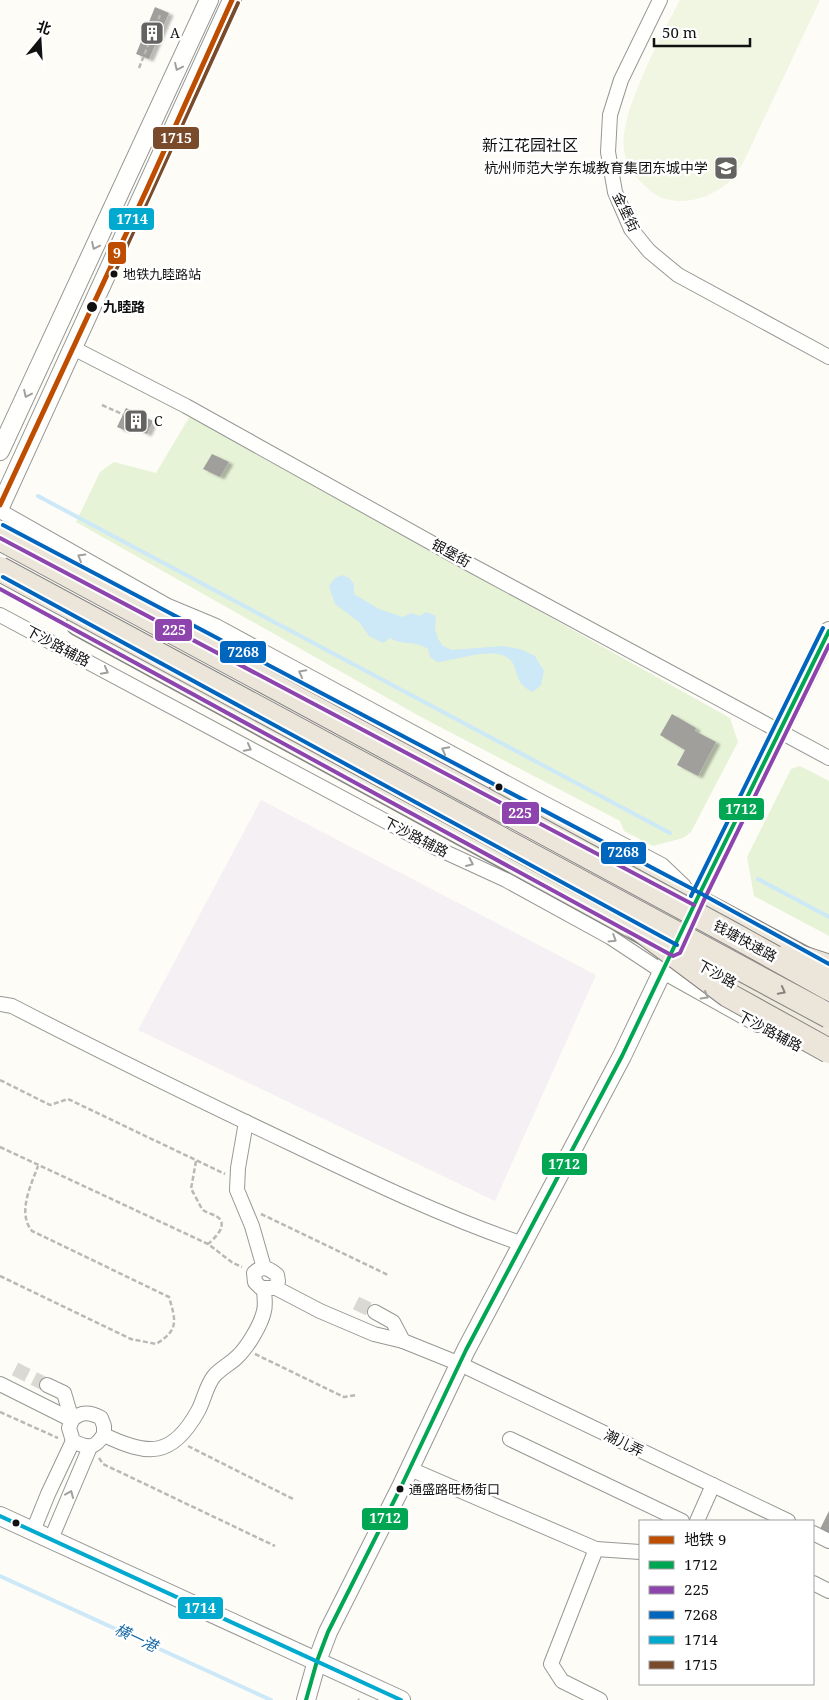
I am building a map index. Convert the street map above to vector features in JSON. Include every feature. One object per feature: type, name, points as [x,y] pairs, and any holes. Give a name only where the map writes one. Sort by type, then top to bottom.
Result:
[{"type":"highway","name":"钱塘快速路","points":[[0,538],[829,988]]},
{"type":"highway","name":"钱塘快速路","points":[[0,569],[829,1016]]},
{"type":"highway","points":[[570,877],[728,995],[829,1051]]},
{"type":"highway","points":[[732,934],[829,967]]},
{"type":"main road","points":[[0,531],[696,899],[829,972]]},
{"type":"main road","name":"下沙路","points":[[0,582],[829,1034]]},
{"type":"street","points":[[0,451],[209,0]]},
{"type":"street","points":[[232,0],[0,509],[168,606],[216,626],[662,865],[696,899]]},
{"type":"street","name":"金堡街","points":[[660,0],[621,80],[610,116],[608,152],[615,192],[631,229],[649,251],[678,275],[829,358]]},
{"type":"street","name":"银堡街","points":[[73,348],[186,406],[473,566],[829,758]]},
{"type":"street","name":"下沙路辅路","points":[[0,615],[406,833],[506,880],[610,937],[663,972],[829,1063]]},
{"type":"street","points":[[306,1700],[317,1661],[328,1632],[410,1469],[460,1364],[622,1056],[674,950],[696,899],[829,630]]},
{"type":"street","points":[[795,953],[829,963]]},
{"type":"street","points":[[0,1004],[12,1006],[246,1122],[460,1221],[523,1244]]},
{"type":"street","points":[[104,1435],[142,1450],[169,1445],[182,1436],[198,1410],[212,1378],[245,1349],[260,1323],[270,1288],[278,1281],[277,1275],[268,1269],[259,1271],[258,1244],[237,1190],[246,1122]]},
{"type":"street","name":"潮儿弄","points":[[270,1288],[374,1334],[403,1341],[460,1364],[786,1520]]},
{"type":"street","points":[[375,1312],[393,1322],[403,1341]]},
{"type":"street","points":[[0,1384],[72,1420]]},
{"type":"street","points":[[33,1531],[73,1441],[70,1428],[72,1420],[64,1393],[47,1385]]},
{"type":"street","points":[[72,1420],[76,1416],[89,1413],[100,1418],[104,1426],[104,1435],[95,1446],[82,1446],[73,1441]]},
{"type":"street","points":[[510,1439],[680,1520]]},
{"type":"street","points":[[51,1539],[90,1447]]},
{"type":"street","points":[[410,1469],[596,1550],[639,1552]]},
{"type":"street","points":[[697,1520],[713,1485]]},
{"type":"street","points":[[0,1516],[400,1700]]},
{"type":"street","points":[[814,1534],[829,1541]]},
{"type":"street","points":[[596,1550],[551,1664],[562,1681],[600,1700]]},
{"type":"street","points":[[814,1584],[829,1591]]},
{"type":"path","points":[[138,68],[160,15]]},
{"type":"path","points":[[102,405],[145,424]]},
{"type":"path","points":[[0,1080],[50,1105],[68,1100],[237,1180]]},
{"type":"path","points":[[0,1147],[208,1244],[233,1262],[259,1271]]},
{"type":"path","points":[[196,1161],[191,1189],[201,1208],[218,1217],[222,1228],[218,1236],[208,1244]]},
{"type":"path","points":[[0,1276],[131,1339],[156,1344],[168,1336],[175,1320],[169,1298],[32,1232],[28,1226],[26,1208],[38,1166]]},
{"type":"path","points":[[243,1205],[388,1275]]},
{"type":"path","points":[[245,1349],[344,1397],[357,1395]]},
{"type":"path","points":[[0,1412],[53,1437],[73,1441]]},
{"type":"path","points":[[176,1440],[293,1499]]},
{"type":"path","points":[[90,1447],[103,1464],[275,1546]]},
{"type":"shaded area","points":[[261,800],[596,975],[495,1201],[138,1030]]},
{"type":"green space","points":[[680,0],[820,0],[737,172],[730,181],[715,192],[707,196],[681,201],[660,197],[646,187],[630,167],[624,149],[624,134],[635,95],[653,52]]},
{"type":"green space","points":[[190,416],[730,718],[738,742],[691,832],[683,838],[653,846],[624,831],[620,821],[421,717],[76,522],[100,472],[114,462],[156,473]]},
{"type":"green space","points":[[800,766],[829,781],[829,936],[754,896],[747,857],[791,769]]},
{"type":"water","points":[[342,575],[349,578],[354,584],[354,594],[379,609],[403,617],[411,613],[420,616],[426,612],[436,616],[435,629],[438,639],[443,646],[452,650],[503,646],[520,649],[535,656],[544,671],[541,685],[533,692],[526,688],[519,680],[510,660],[502,655],[481,654],[437,662],[430,657],[428,649],[422,646],[390,638],[383,643],[369,636],[359,622],[335,604],[329,586],[335,578]]},
{"type":"building","name":"A","points":[[155,7],[169,13],[149,59],[136,54]]},
{"type":"building","name":"C","points":[[126,408],[153,421],[147,434],[127,424],[124,430],[117,427]]},
{"type":"building","points":[[212,454],[229,462],[220,477],[203,469]]},
{"type":"building","points":[[672,714],[696,728],[695,731],[716,742],[698,776],[677,765],[685,750],[660,735]]},
{"type":"building","points":[[829,1511],[829,1541],[817,1535]]},
{"type":"waterway","points":[[38,496],[670,833]]},
{"type":"waterway","points":[[758,879],[829,917]]},
{"type":"waterway","name":"横一港","points":[[0,1576],[271,1700]]},
{"type":"tunnel","points":[[356,1303],[375,1312]]},
{"type":"tunnel","points":[[15,1369],[47,1385]]},
{"type":"metro line","name":"9","points":[[0,505],[146,191],[232,0]]},
{"type":"transit line","name":"1714","points":[[0,507],[232,0]]},
{"type":"transit line","name":"1715","points":[[114,274],[238,3]]},
{"type":"transit line","name":"7268","points":[[3,525],[700,893],[829,964]]},
{"type":"transit line","name":"225","points":[[0,538],[694,905]]},
{"type":"transit line","name":"7268","points":[[3,577],[677,945]]},
{"type":"transit line","name":"225","points":[[0,589],[673,956],[680,953],[703,902],[829,645]]},
{"type":"transit line","name":"7268","points":[[691,896],[823,628]]},
{"type":"transit line","name":"1712","points":[[306,1700],[317,1661],[328,1632],[400,1489],[466,1350],[622,1056],[829,631]]},
{"type":"transit line","name":"1714","points":[[0,1516],[401,1700]]},
{"type":"place","name":"A","points":[[152,33]]},
{"type":"place","name":"杭州师范大学东城教育集团东城中学","points":[[726,168]]},
{"type":"place","name":"地铁九睦路站","points":[[114,274]]},
{"type":"place","name":"九睦路","points":[[92,307]]},
{"type":"place","name":"C","points":[[136,421]]},
{"type":"place","name":"通盛路旺杨街口","points":[[400,1489]]},
{"type":"district","name":"新江花园社区","points":[[530,145]]}]
